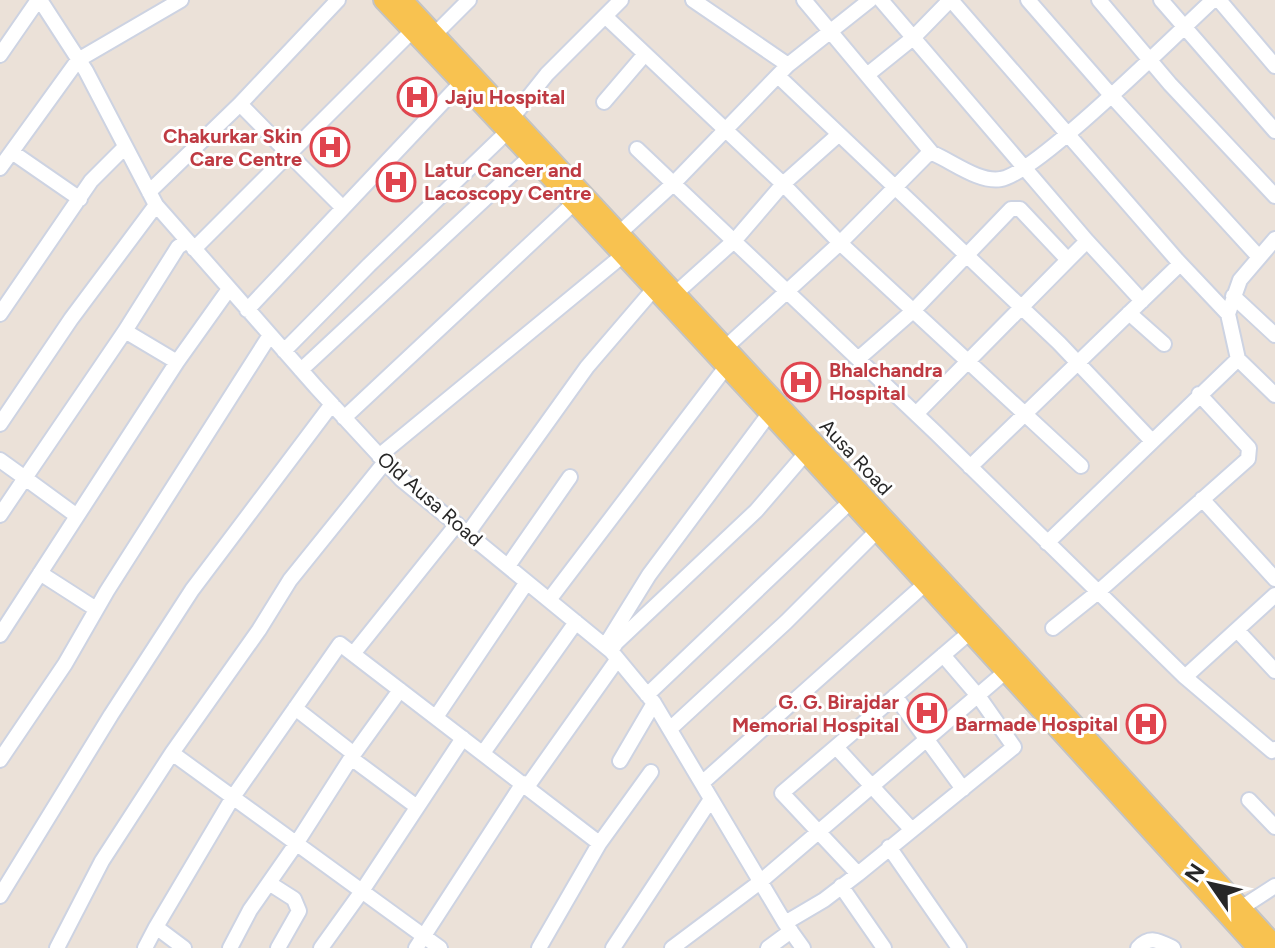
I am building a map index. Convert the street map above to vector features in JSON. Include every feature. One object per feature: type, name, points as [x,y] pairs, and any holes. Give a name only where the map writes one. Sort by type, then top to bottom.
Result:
[{"type":"main road","points":[[383,0],[461,83],[510,124],[531,156],[617,244],[653,290],[969,633],[1012,666],[1257,948]]},
{"type":"main road","name":"Ausa Road","points":[[403,0],[617,244],[676,293],[1012,666],[1275,944]]},
{"type":"street","points":[[0,55],[39,0]]},
{"type":"street","name":"Old Ausa Road","points":[[39,0],[78,60],[153,199],[247,310],[401,479],[576,622],[611,653],[651,699],[803,948]]},
{"type":"street","points":[[0,168],[78,60],[181,0]]},
{"type":"street","points":[[0,424],[153,199],[338,0]]},
{"type":"street","points":[[434,35],[469,0]]},
{"type":"street","points":[[284,351],[510,124],[547,74],[621,0]]},
{"type":"street","points":[[693,0],[783,70],[838,135],[1022,308],[1151,440]]},
{"type":"street","points":[[797,0],[809,5],[932,153],[989,179],[1002,179],[1023,169],[1216,0],[1275,66]]},
{"type":"street","points":[[57,948],[102,861],[172,753],[259,630],[290,580],[382,459],[617,244],[783,70],[870,0]]},
{"type":"street","points":[[881,0],[1023,169],[1142,301]]},
{"type":"street","points":[[867,75],[913,38],[951,0],[1180,264],[1228,314]]},
{"type":"street","points":[[1028,0],[1110,94],[1269,249],[1240,280],[1228,314],[1238,359],[1275,395]]},
{"type":"street","points":[[1099,0],[1275,196]]},
{"type":"street","points":[[1161,0],[1275,131]]},
{"type":"street","points":[[606,17],[783,184],[840,243],[1081,466]]},
{"type":"street","points":[[0,515],[178,247],[191,245],[289,154],[412,31]]},
{"type":"street","points":[[604,102],[645,54]]},
{"type":"street","points":[[247,310],[461,83]]},
{"type":"street","points":[[240,104],[342,207]]},
{"type":"street","points":[[676,293],[735,240],[783,184],[838,135]]},
{"type":"street","points":[[1,310],[91,181],[125,147]]},
{"type":"street","points":[[637,149],[916,414],[1185,677],[1272,751],[1275,749]]},
{"type":"street","points":[[12,152],[80,199]]},
{"type":"street","points":[[726,347],[840,243],[932,153]]},
{"type":"street","points":[[301,370],[531,156]]},
{"type":"street","points":[[344,418],[574,203]]},
{"type":"street","points":[[858,359],[914,310],[1011,209],[1020,209],[1068,260]]},
{"type":"street","points":[[916,414],[1087,241]]},
{"type":"street","points":[[970,467],[1180,264]]},
{"type":"street","points":[[0,635],[177,362],[229,289]]},
{"type":"street","points":[[353,654],[462,529],[587,367],[653,290]]},
{"type":"street","points":[[1233,296],[1275,335]]},
{"type":"street","points":[[1129,313],[1164,344]]},
{"type":"street","points":[[125,331],[177,362]]},
{"type":"street","points":[[0,760],[65,664],[96,609],[270,335]]},
{"type":"street","points":[[1047,543],[1238,359]]},
{"type":"street","points":[[549,600],[726,367]]},
{"type":"street","points":[[1053,628],[1248,459],[1249,448],[1199,394]]},
{"type":"street","points":[[0,896],[192,590],[332,404]]},
{"type":"street","points":[[611,653],[649,575],[769,414]]},
{"type":"street","points":[[420,942],[616,643],[756,511],[805,454]]},
{"type":"street","points":[[0,460],[77,516]]},
{"type":"street","points":[[508,566],[570,477]]},
{"type":"street","points":[[1202,499],[1275,579]]},
{"type":"street","points":[[620,761],[651,699],[850,502]]},
{"type":"street","points":[[670,729],[786,622],[876,532]]},
{"type":"street","points":[[40,573],[96,609]]},
{"type":"street","points":[[436,717],[527,582]]},
{"type":"street","points":[[702,783],[925,584]]},
{"type":"street","points":[[1185,677],[1275,595]]},
{"type":"street","points":[[483,753],[576,622]]},
{"type":"street","points":[[1237,630],[1275,671]]},
{"type":"street","points":[[858,874],[782,793],[969,633]]},
{"type":"street","points":[[145,948],[233,797],[340,644],[599,843]]},
{"type":"street","points":[[768,948],[788,927],[1014,747],[979,697],[943,655]]},
{"type":"street","points":[[672,948],[760,882],[1012,666]]},
{"type":"street","points":[[230,948],[250,910],[352,756],[400,690]]},
{"type":"street","points":[[895,696],[963,789]]},
{"type":"street","points":[[295,708],[417,807]]},
{"type":"street","points":[[321,948],[463,738]]},
{"type":"street","points":[[836,747],[911,829]]},
{"type":"street","points":[[172,753],[362,891],[420,942],[440,948]]},
{"type":"street","points":[[539,948],[599,843],[651,772]]},
{"type":"street","points":[[613,948],[711,799]]},
{"type":"street","points":[[1249,800],[1275,827]]},
{"type":"street","points":[[889,847],[959,948]]},
{"type":"street","points":[[269,883],[294,899],[299,911],[278,948]]},
{"type":"street","points":[[841,886],[884,948]]},
{"type":"street","points":[[1241,908],[1275,886]]},
{"type":"street","points":[[156,927],[184,948]]},
{"type":"street","points":[[1138,948],[1146,940],[1153,939],[1173,948]]},
{"type":"street","points":[[1270,948],[1275,944]]},
{"type":"place","name":"Jaju Hospital","points":[[417,97]]},
{"type":"place","name":"Chakurkar Skin Care Centre","points":[[330,147]]},
{"type":"place","name":"Latur Cancer and Lacoscopy Centre","points":[[396,182]]},
{"type":"place","name":"Bhalchandra Hospital","points":[[801,382]]},
{"type":"place","name":"G. G. Birajdar Memorial Hospital","points":[[927,713]]},
{"type":"place","name":"Barmade Hospital","points":[[1146,724]]}]
